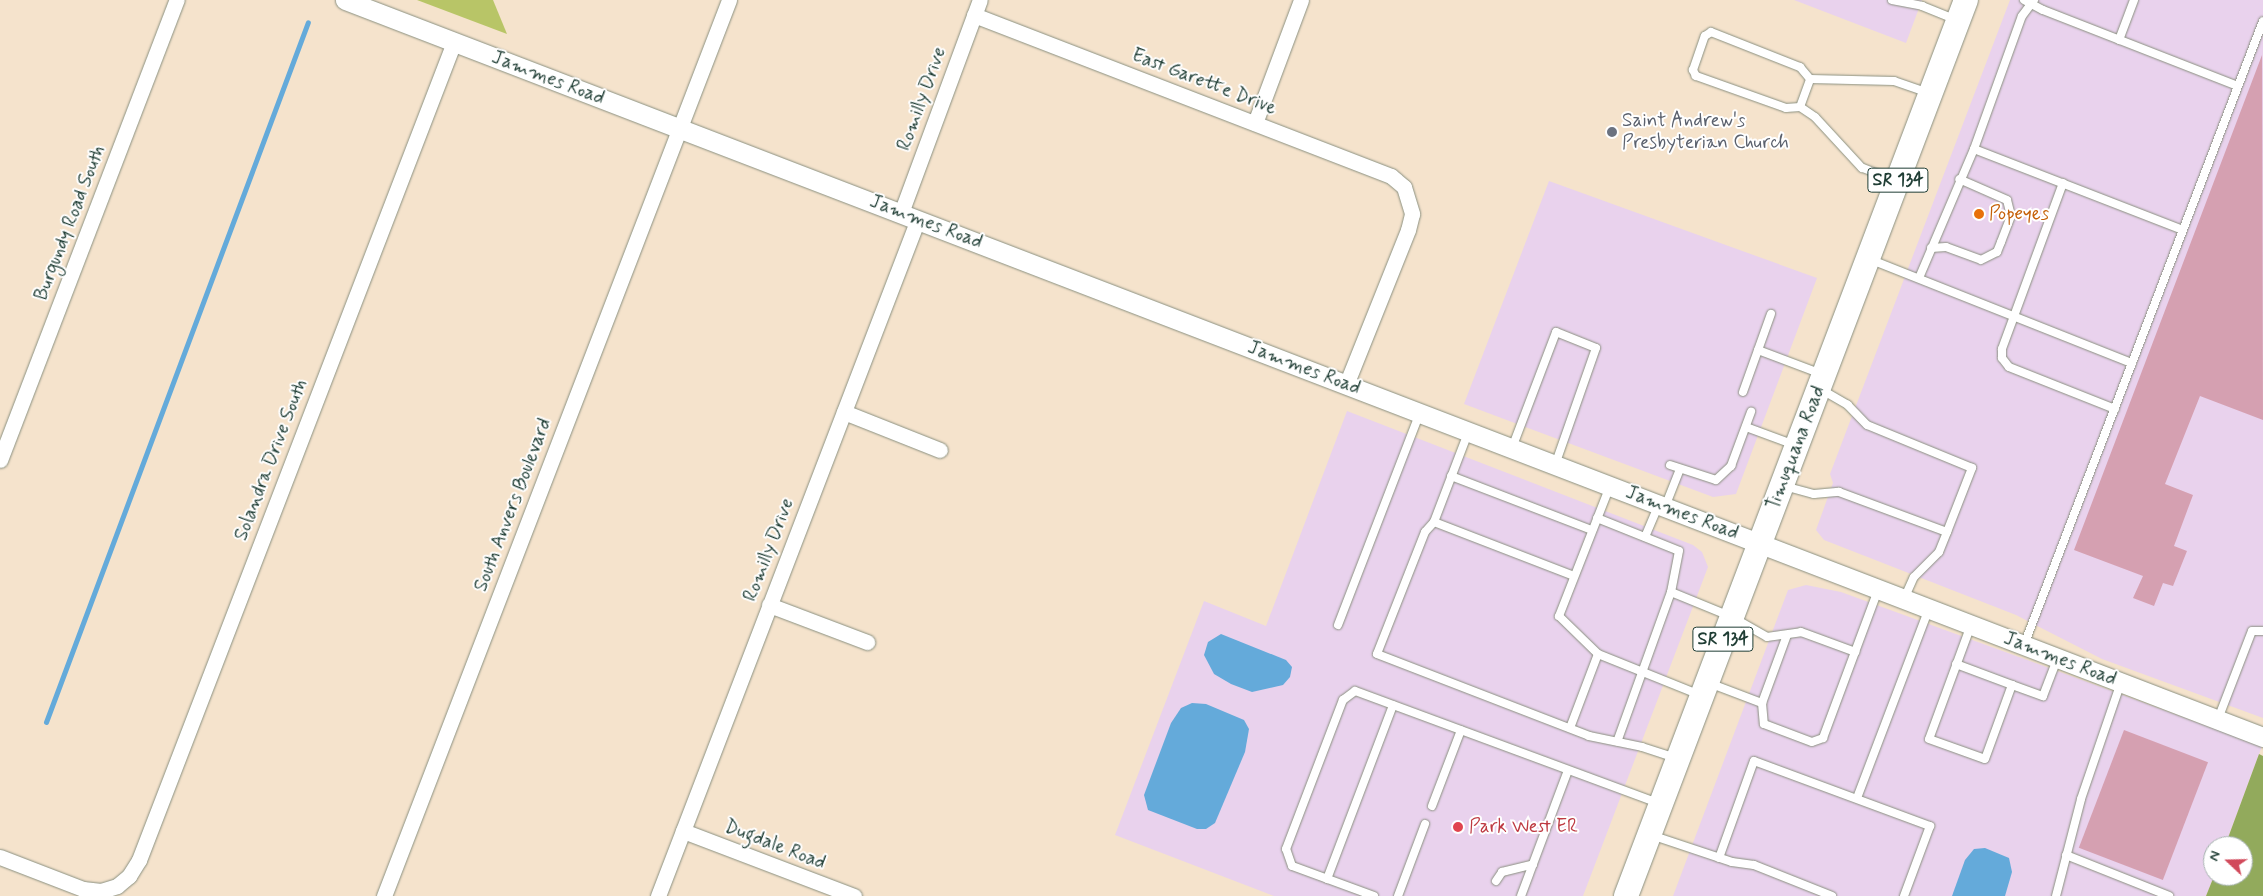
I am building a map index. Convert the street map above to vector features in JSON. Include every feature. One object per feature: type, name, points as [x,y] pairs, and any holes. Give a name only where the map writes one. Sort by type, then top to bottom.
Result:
[{"type":"main road","name":"Timuquana Road","points":[[1626,896],[1962,10]]},
{"type":"street","name":"Burgundy Road South","points":[[0,460],[176,0]]},
{"type":"street","name":"Jammes Road","points":[[345,0],[2263,737]]},
{"type":"street","name":"South Anvers Boulevard","points":[[384,896],[729,0]]},
{"type":"street","name":"Romilly Drive","points":[[658,896],[844,412],[980,0]]},
{"type":"street","points":[[1255,124],[1301,0]]},
{"type":"street","name":"East Garette Drive","points":[[974,15],[1391,176],[1404,187],[1410,200],[1412,214],[1408,230],[1346,385]]},
{"type":"street","name":"Solandra Drive South","points":[[0,858],[83,889],[100,891],[118,886],[129,876],[139,860],[454,42]]},
{"type":"street","points":[[844,412],[940,450]]},
{"type":"street","points":[[769,605],[866,642]]},
{"type":"street","name":"Dugdale Road","points":[[683,832],[854,896]]},
{"type":"lane","points":[[1892,0],[1922,6],[1962,10]]},
{"type":"lane","points":[[2024,0],[2034,2],[2044,10],[2238,86]]},
{"type":"lane","points":[[2119,40],[2134,0]]},
{"type":"lane","points":[[1919,278],[1959,179],[1974,149],[2022,16],[2034,2]]},
{"type":"lane","points":[[2024,645],[2263,21]]},
{"type":"lane","points":[[1897,181],[1862,168],[1815,117],[1800,107],[1786,108],[1696,76],[1693,70],[1705,36],[1712,32],[1800,67],[1810,79],[1894,81],[1930,94]]},
{"type":"lane","points":[[1800,107],[1810,79]]},
{"type":"lane","points":[[1974,149],[2183,230]]},
{"type":"lane","points":[[1931,248],[1946,247],[1980,260],[1997,252],[2002,242],[2011,216],[2006,200],[1959,179]]},
{"type":"lane","points":[[2064,184],[2014,316],[2002,350],[2002,358],[2009,367],[2115,409]]},
{"type":"lane","points":[[1868,258],[2132,363]]},
{"type":"lane","points":[[1743,392],[1771,314]]},
{"type":"lane","points":[[1512,448],[1556,332],[1596,348],[1555,465]]},
{"type":"lane","points":[[1758,350],[1821,381],[1867,425],[1972,468],[1939,552],[1914,577],[1904,599]]},
{"type":"lane","points":[[1670,465],[1716,480],[1731,466],[1752,412]]},
{"type":"lane","points":[[1338,625],[1420,413]]},
{"type":"lane","points":[[1746,427],[1797,446]]},
{"type":"lane","points":[[1469,432],[1434,522],[1424,532],[1377,654],[1570,728],[1678,759]]},
{"type":"lane","points":[[1645,537],[1680,469]]},
{"type":"lane","points":[[1451,476],[1592,530]]},
{"type":"lane","points":[[1782,485],[1814,494],[1839,492],[1947,532]]},
{"type":"lane","points":[[1610,486],[1559,616],[1598,654],[1642,671],[1762,703]]},
{"type":"lane","points":[[1598,518],[1679,551],[1671,592],[1617,742]]},
{"type":"lane","points":[[1434,522],[1574,576]]},
{"type":"lane","points":[[1787,635],[1762,703],[1764,724],[1812,742],[1823,738],[1878,589]]},
{"type":"lane","points":[[1671,592],[1732,617],[1767,637],[1801,632],[1855,652]]},
{"type":"lane","points":[[1857,798],[1929,608]]},
{"type":"lane","points":[[1971,625],[1929,740],[1984,759],[2012,685]]},
{"type":"lane","points":[[2218,719],[2252,631],[2263,632]]},
{"type":"lane","points":[[1570,728],[1598,654]]},
{"type":"lane","points":[[1956,664],[2043,696],[2057,658]]},
{"type":"lane","points":[[2056,896],[2081,799],[2122,682]]},
{"type":"lane","points":[[1374,896],[1292,866],[1286,850],[1343,700],[1354,691],[1661,805]]},
{"type":"lane","points":[[1327,879],[1393,705]]},
{"type":"lane","points":[[1432,806],[1461,730]]},
{"type":"lane","points":[[1718,858],[1754,761],[1930,826],[1904,896]]},
{"type":"lane","points":[[1521,896],[1568,770]]},
{"type":"lane","points":[[1398,896],[1425,824]]},
{"type":"lane","points":[[1649,834],[1718,858],[1754,865],[1832,896]]},
{"type":"lane","points":[[2066,855],[2169,896]]},
{"type":"lane","points":[[1496,881],[1502,872],[1533,864]]},
{"type":"shaded area","points":[[1794,0],[1922,0],[1906,43]]},
{"type":"shaded area","points":[[2010,0],[2263,0],[2263,718],[2102,659],[2016,615],[1824,540],[1816,530],[1833,483],[1830,474]]},
{"type":"shaded area","points":[[1549,181],[1817,278],[1736,494],[1713,497],[1464,404]]},
{"type":"shaded area","points":[[1347,411],[1693,545],[1702,552],[1708,567],[1583,896],[1274,896],[1115,835],[1204,601],[1266,626]]},
{"type":"shaded area","points":[[1806,585],[1841,592],[2262,746],[2229,836],[2203,836],[2203,886],[2210,886],[2206,896],[1673,896],[1788,590]]},
{"type":"green space","points":[[417,0],[493,0],[507,34]]},
{"type":"green space","points":[[2259,754],[2263,756],[2263,896],[2206,896],[2210,886],[2253,886],[2253,836],[2229,836]]},
{"type":"water","points":[[1221,634],[1286,660],[1292,667],[1290,677],[1283,685],[1252,692],[1231,684],[1214,674],[1204,655],[1208,642]]},
{"type":"water","points":[[1192,703],[1206,704],[1244,720],[1249,729],[1245,752],[1215,823],[1206,829],[1197,829],[1148,810],[1144,795],[1171,723],[1181,708]]},
{"type":"water","points":[[1985,848],[2009,858],[2012,872],[2005,896],[1952,896],[1965,860],[1974,849]]},
{"type":"building","points":[[2262,55],[2263,420],[2200,396],[2165,484],[2193,495],[2174,546],[2187,551],[2173,586],[2163,583],[2154,606],[2133,598],[2143,576],[2074,550]]},
{"type":"building","points":[[2124,730],[2208,762],[2163,880],[2079,848]]},
{"type":"waterway","points":[[46,722],[308,22]]},
{"type":"place","name":"Saint Andrew's Presbyterian Church","points":[[1612,132]]},
{"type":"place","name":"Popeyes","points":[[1979,214]]},
{"type":"place","name":"Park West ER","points":[[1458,827]]}]
